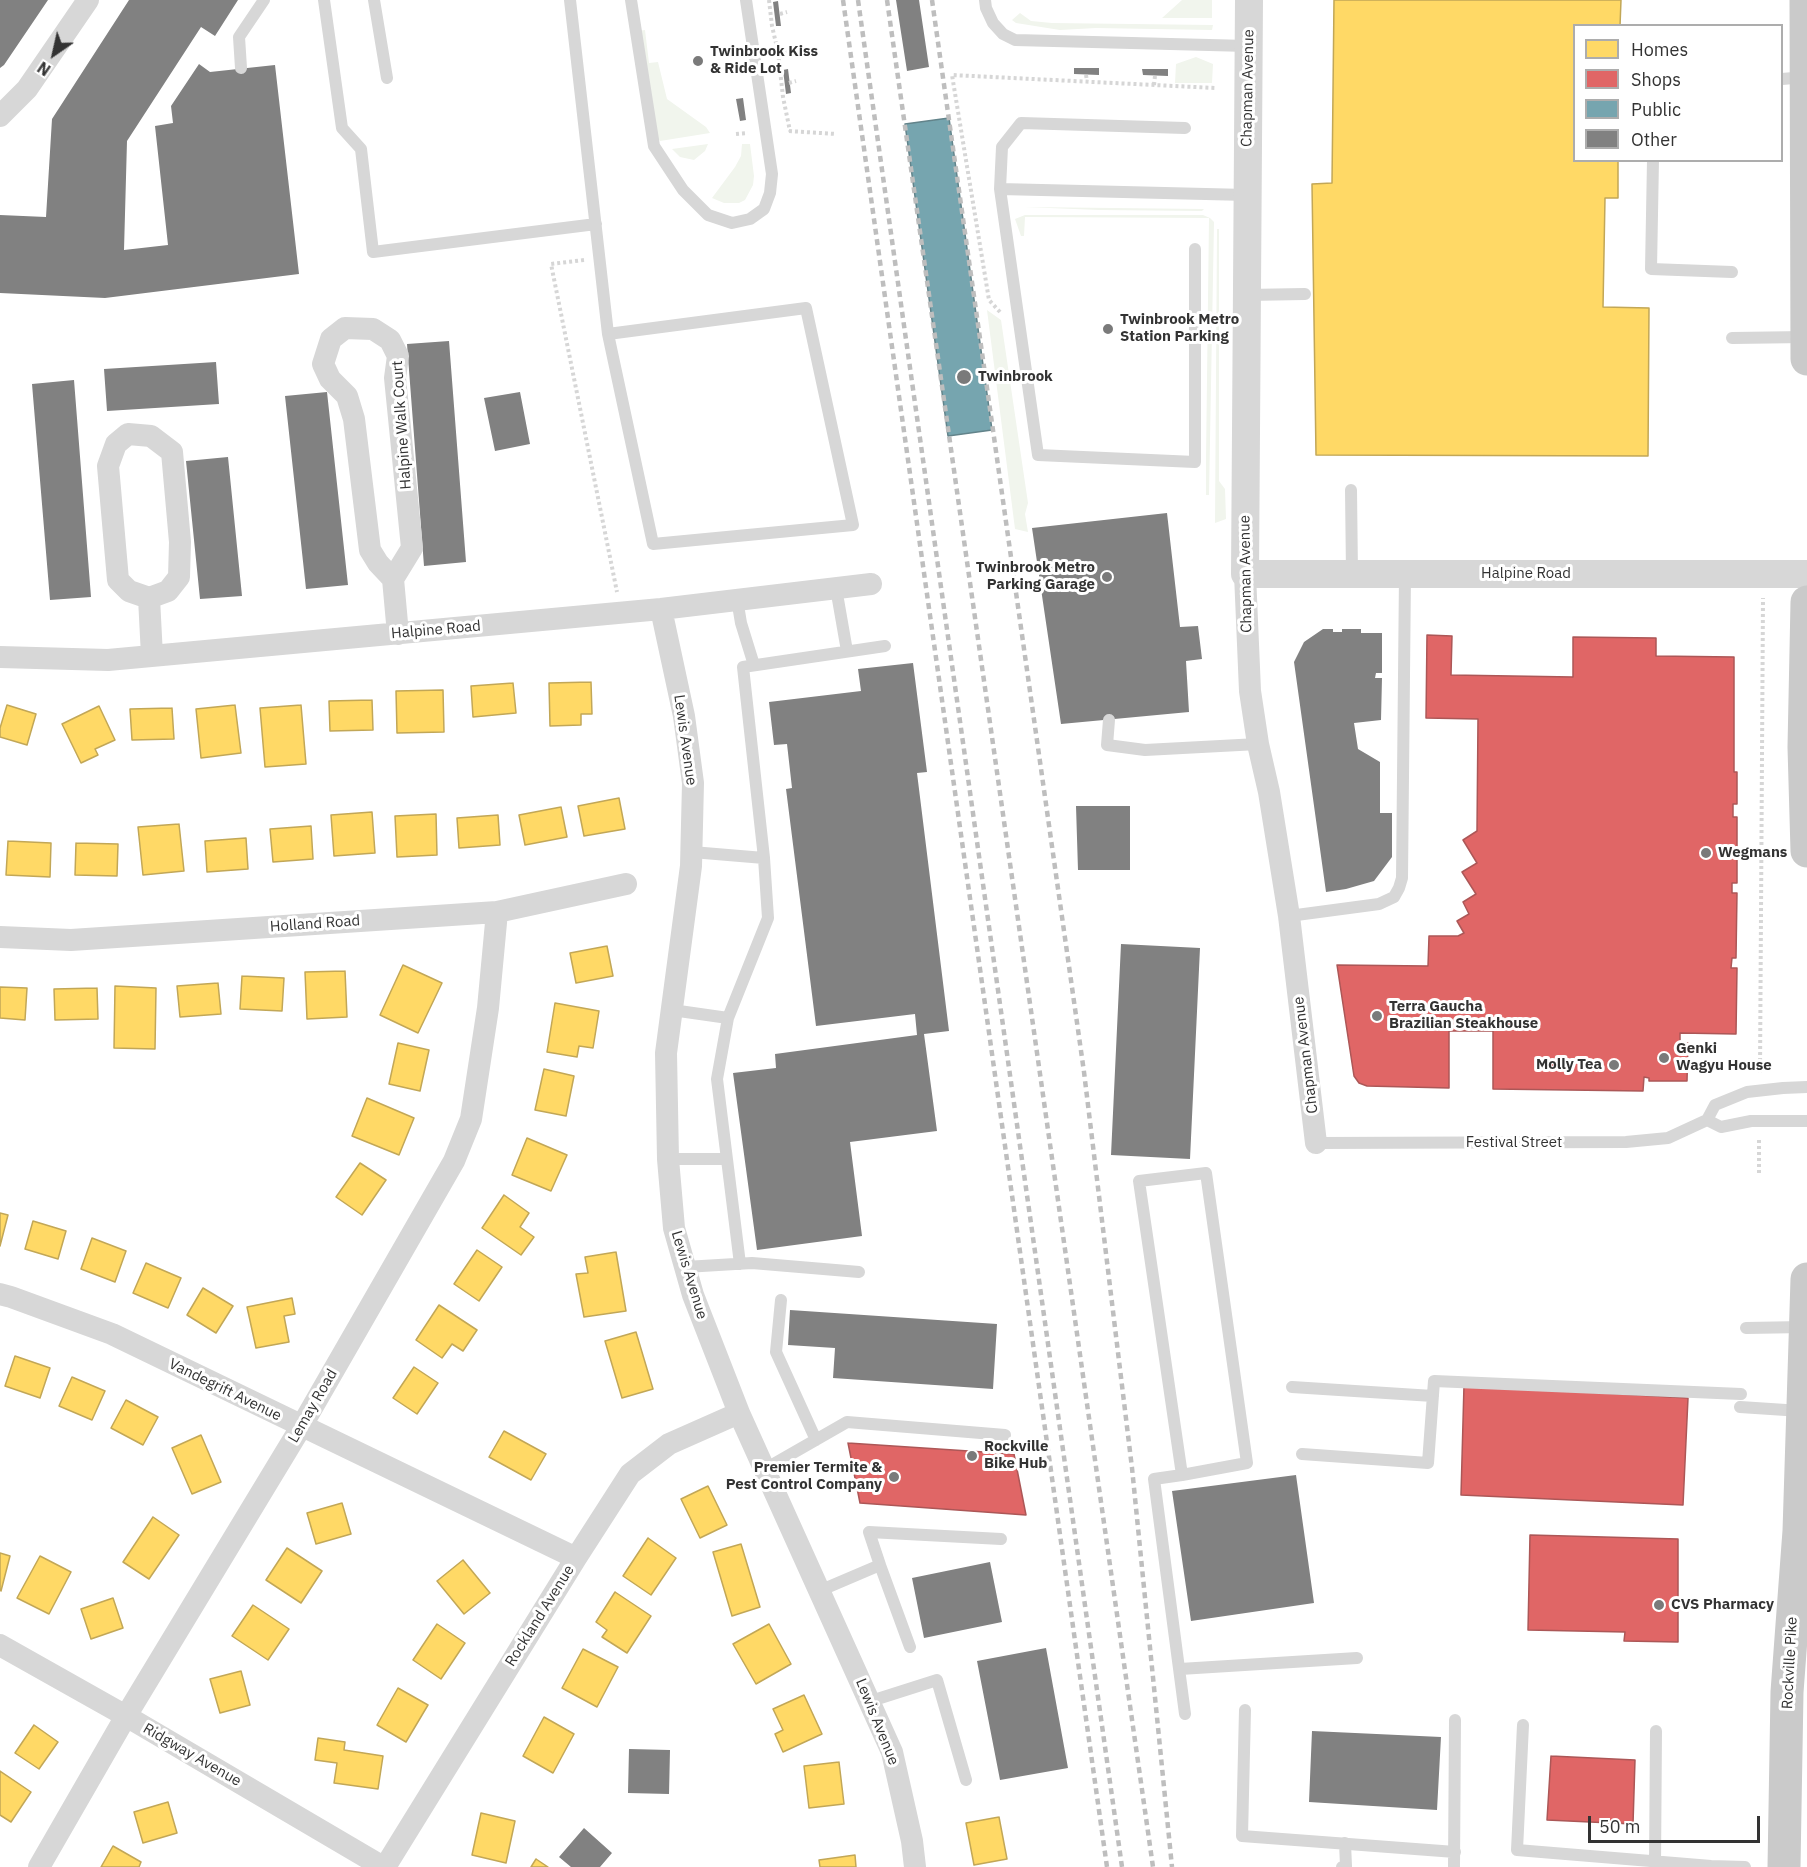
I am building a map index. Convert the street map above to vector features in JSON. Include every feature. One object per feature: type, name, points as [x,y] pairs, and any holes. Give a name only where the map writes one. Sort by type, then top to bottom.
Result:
[{"type":"main road","points":[[1806,0],[1807,359]]},
{"type":"main road","points":[[1807,602],[1804,747],[1807,851]]},
{"type":"main road","name":"Rockville Pike","points":[[1784,1867],[1797,1707],[1799,1531],[1807,1279]]},
{"type":"street","points":[[0,116],[27,89],[88,0]]},
{"type":"street","name":"Chapman Avenue","points":[[1249,0],[1245,574],[1250,691],[1289,916],[1316,1143]]},
{"type":"street","name":"Halpine Walk Court","points":[[345,328],[373,329],[390,340],[398,356],[395,378],[412,548],[393,579],[378,563],[370,550],[354,419],[347,396],[330,379],[323,364],[331,339],[345,328]]},
{"type":"street","points":[[128,434],[151,436],[172,452],[180,542],[179,577],[168,591],[149,598],[129,591],[118,580],[108,466],[116,444],[128,434]]},
{"type":"street","name":"Halpine Road","points":[[1245,574],[1807,574]]},
{"type":"street","points":[[393,579],[398,634]]},
{"type":"street","name":"Halpine Road","points":[[0,657],[108,660],[661,609],[870,584]]},
{"type":"street","points":[[149,598],[152,656]]},
{"type":"street","name":"Lewis Avenue","points":[[661,609],[684,717],[693,783],[692,852],[666,1053],[668,1159],[674,1228],[693,1295],[740,1413],[892,1752],[912,1841],[915,1867]]},
{"type":"street","name":"Holland Road","points":[[0,937],[70,940],[497,912],[626,884]]},
{"type":"street","name":"Lemay Road","points":[[39,1867],[126,1716],[301,1427],[454,1161],[471,1119],[488,1008],[497,912]]},
{"type":"street","name":"Vandegrift Avenue","points":[[0,1294],[11,1296],[112,1334],[576,1558]]},
{"type":"street","name":"Rockland Avenue","points":[[384,1867],[630,1474],[669,1444],[740,1413]]},
{"type":"street","name":"Ridgway Avenue","points":[[0,1645],[384,1867]]},
{"type":"lane","points":[[241,68],[239,37],[264,0]]},
{"type":"lane","points":[[324,0],[342,128],[362,149],[373,252],[596,224]]},
{"type":"lane","points":[[374,0],[387,78]]},
{"type":"lane","points":[[570,0],[608,334],[653,544],[853,525],[806,308],[608,334]]},
{"type":"lane","points":[[631,0],[654,146],[683,190],[708,215],[732,223],[750,219],[764,209],[771,193],[772,174],[746,0]]},
{"type":"lane","points":[[985,0],[993,23],[1003,34],[1015,40],[1248,46]]},
{"type":"lane","points":[[1783,79],[1806,76]]},
{"type":"lane","points":[[1185,128],[1021,123],[1002,147],[1000,189],[1038,455],[1195,462],[1195,249]]},
{"type":"lane","points":[[1653,162],[1651,269],[1732,272]]},
{"type":"lane","points":[[1000,189],[1247,195]]},
{"type":"lane","points":[[1246,295],[1305,294]]},
{"type":"lane","points":[[1732,338],[1807,337]]},
{"type":"lane","points":[[1351,490],[1352,574]]},
{"type":"lane","points":[[1289,916],[1379,904],[1394,897],[1399,888],[1402,878],[1405,574]]},
{"type":"lane","points":[[836,588],[847,651]]},
{"type":"lane","points":[[737,599],[741,623],[754,665]]},
{"type":"lane","points":[[740,1264],[717,1079],[728,1018],[768,918],[764,858],[742,667],[885,646]]},
{"type":"lane","points":[[1108,720],[1107,746],[1145,750],[1258,744]]},
{"type":"lane","points":[[692,852],[764,858]]},
{"type":"lane","points":[[672,1010],[728,1018]]},
{"type":"lane","name":"Festival Street","points":[[1316,1143],[1626,1142],[1668,1138],[1707,1120],[1715,1106],[1747,1092],[1807,1087]]},
{"type":"lane","points":[[1707,1120],[1721,1127],[1759,1121],[1807,1121]]},
{"type":"lane","points":[[668,1159],[727,1159]]},
{"type":"lane","points":[[1182,1475],[1139,1180],[1206,1173],[1247,1463],[1182,1475],[1154,1479],[1185,1714]]},
{"type":"lane","points":[[685,1267],[740,1264],[859,1272]]},
{"type":"lane","points":[[782,1300],[776,1352],[816,1440]]},
{"type":"lane","points":[[1746,1328],[1805,1327]]},
{"type":"lane","points":[[1302,1454],[1428,1462],[1434,1380],[1741,1394]]},
{"type":"lane","points":[[1292,1387],[1433,1396]]},
{"type":"lane","points":[[1740,1407],[1803,1411]]},
{"type":"lane","points":[[765,1469],[847,1422],[1005,1435]]},
{"type":"lane","points":[[910,1647],[869,1532],[1001,1539]]},
{"type":"lane","points":[[819,1591],[880,1565]]},
{"type":"lane","points":[[1180,1669],[1357,1658]]},
{"type":"lane","points":[[871,1701],[937,1680],[966,1780]]},
{"type":"lane","points":[[1245,1710],[1242,1836],[1455,1852]]},
{"type":"lane","points":[[1454,1867],[1455,1720]]},
{"type":"lane","points":[[1523,1725],[1517,1850],[1655,1864],[1745,1867]]},
{"type":"lane","points":[[1655,1864],[1656,1731]]},
{"type":"lane","points":[[1342,1867],[1346,1866],[1345,1843]]},
{"type":"path","points":[[769,0],[790,131],[836,134]]},
{"type":"path","points":[[780,14],[787,12]]},
{"type":"path","points":[[778,52],[792,50]]},
{"type":"path","points":[[1003,314],[995,309],[989,300],[952,75],[1215,88]]},
{"type":"path","points":[[1086,75],[1086,81]]},
{"type":"path","points":[[1154,85],[1155,76]]},
{"type":"path","points":[[789,83],[796,81]]},
{"type":"path","points":[[736,134],[752,132]]},
{"type":"path","points":[[587,259],[551,264],[618,598]]},
{"type":"path","points":[[1759,1091],[1763,574]]},
{"type":"path","points":[[1759,1121],[1759,1173]]},
{"type":"shaded area","points":[[1182,0],[1212,0],[1212,18],[1162,18]]},
{"type":"shaded area","points":[[1020,13],[1031,21],[1052,23],[1213,25],[1212,30],[1096,28],[1060,30],[1016,23],[1012,20]]},
{"type":"shaded area","points":[[645,30],[649,63],[658,62],[667,99],[706,127],[710,133],[660,141],[657,137],[638,31]]},
{"type":"shaded area","points":[[1196,57],[1213,64],[1212,83],[1175,83],[1176,64]]},
{"type":"shaded area","points":[[708,144],[705,151],[694,160],[680,157],[672,149]]},
{"type":"shaded area","points":[[742,144],[750,144],[754,176],[753,185],[745,200],[739,203],[724,203],[712,198],[735,167],[741,156]]},
{"type":"shaded area","points":[[1024,207],[1204,209],[1202,211],[1099,210]]},
{"type":"shaded area","points":[[1025,215],[1203,215],[1210,218],[1214,222],[1209,495],[1206,495],[1206,459],[1209,218],[1025,217],[1024,236],[1021,236],[1015,219]]},
{"type":"shaded area","points":[[1217,229],[1219,229],[1219,481],[1225,489],[1226,519],[1215,523]]},
{"type":"shaded area","points":[[987,310],[1001,320],[1028,503],[1025,514],[1028,532],[1015,529]]},
{"type":"building: Homes","points":[[1334,0],[1621,0],[1620,24],[1573,24],[1573,162],[1618,162],[1618,198],[1605,198],[1603,307],[1649,308],[1648,456],[1316,455],[1312,184],[1332,183]]},
{"type":"building: Homes","points":[[591,682],[592,714],[581,714],[581,725],[550,726],[549,683]]},
{"type":"building: Homes","points":[[513,683],[516,713],[473,717],[471,686]]},
{"type":"building: Homes","points":[[443,690],[444,732],[397,733],[396,691]]},
{"type":"building: Homes","points":[[372,700],[373,730],[330,731],[329,701]]},
{"type":"building: Homes","points":[[7,705],[36,714],[27,745],[0,737],[0,728]]},
{"type":"building: Homes","points":[[235,705],[241,753],[201,758],[196,709]]},
{"type":"building: Homes","points":[[301,705],[306,764],[265,767],[260,708]]},
{"type":"building: Homes","points":[[99,706],[115,740],[95,749],[98,755],[81,763],[62,724]]},
{"type":"building: Homes","points":[[172,708],[174,739],[132,740],[130,709]]},
{"type":"building: Homes","points":[[619,798],[625,829],[584,836],[578,806]]},
{"type":"building: Homes","points":[[561,807],[567,837],[525,845],[519,815]]},
{"type":"building: Homes","points":[[372,812],[375,853],[334,856],[331,815]]},
{"type":"building: Homes","points":[[436,814],[437,855],[397,857],[395,816]]},
{"type":"building: Homes","points":[[498,815],[500,845],[459,848],[457,818]]},
{"type":"building: Homes","points":[[179,824],[184,871],[143,875],[138,827]]},
{"type":"building: Homes","points":[[311,826],[313,859],[273,862],[270,829]]},
{"type":"building: Homes","points":[[246,838],[248,869],[207,872],[205,841]]},
{"type":"building: Homes","points":[[8,841],[51,843],[50,877],[6,875]]},
{"type":"building: Homes","points":[[76,843],[118,844],[117,876],[75,875]]},
{"type":"building: Homes","points":[[607,946],[613,976],[576,983],[570,953]]},
{"type":"building: Homes","points":[[403,965],[442,983],[418,1033],[380,1015]]},
{"type":"building: Homes","points":[[345,971],[347,1017],[307,1019],[305,972]]},
{"type":"building: Homes","points":[[242,976],[284,978],[282,1011],[240,1009]]},
{"type":"building: Homes","points":[[218,983],[221,1014],[180,1017],[177,986]]},
{"type":"building: Homes","points":[[115,986],[156,988],[155,1049],[114,1048]]},
{"type":"building: Homes","points":[[0,987],[27,988],[25,1020],[0,1018]]},
{"type":"building: Homes","points":[[97,988],[98,1019],[55,1020],[54,989]]},
{"type":"building: Homes","points":[[555,1003],[599,1011],[593,1048],[579,1046],[577,1057],[547,1052]]},
{"type":"building: Homes","points":[[398,1043],[429,1050],[420,1091],[389,1084]]},
{"type":"building: Homes","points":[[544,1069],[574,1076],[566,1116],[535,1110]]},
{"type":"building: Homes","points":[[367,1098],[414,1118],[399,1155],[352,1136]]},
{"type":"building: Homes","points":[[527,1138],[567,1155],[551,1191],[512,1175]]},
{"type":"building: Homes","points":[[360,1163],[386,1180],[362,1215],[336,1197]]},
{"type":"building: Homes","points":[[504,1195],[529,1213],[520,1227],[534,1237],[521,1255],[482,1228]]},
{"type":"building: Homes","points":[[0,1213],[8,1215],[0,1246]]},
{"type":"building: Homes","points":[[33,1221],[66,1231],[58,1259],[25,1249]]},
{"type":"building: Homes","points":[[92,1238],[126,1251],[115,1282],[81,1269]]},
{"type":"building: Homes","points":[[477,1250],[502,1267],[479,1301],[454,1284]]},
{"type":"building: Homes","points":[[616,1252],[626,1311],[584,1317],[576,1274],[588,1273],[585,1257]]},
{"type":"building: Homes","points":[[146,1263],[181,1278],[168,1308],[133,1293]]},
{"type":"building: Homes","points":[[203,1288],[233,1306],[216,1333],[187,1315]]},
{"type":"building: Homes","points":[[292,1298],[295,1314],[284,1316],[289,1342],[256,1348],[247,1307]]},
{"type":"building: Homes","points":[[439,1305],[477,1330],[463,1351],[452,1344],[442,1358],[416,1340]]},
{"type":"building: Homes","points":[[636,1332],[653,1389],[622,1398],[605,1341]]},
{"type":"building: Homes","points":[[15,1356],[50,1368],[40,1398],[5,1386]]},
{"type":"building: Homes","points":[[414,1367],[438,1383],[417,1414],[393,1398]]},
{"type":"building: Homes","points":[[72,1377],[105,1391],[92,1420],[59,1406]]},
{"type":"building: Homes","points":[[126,1400],[158,1417],[143,1445],[111,1428]]},
{"type":"building: Homes","points":[[504,1431],[546,1454],[531,1480],[489,1457]]},
{"type":"building: Homes","points":[[201,1435],[221,1482],[192,1494],[172,1448]]},
{"type":"building: Homes","points":[[708,1486],[727,1525],[700,1538],[681,1499]]},
{"type":"building: Homes","points":[[342,1503],[351,1534],[316,1544],[307,1513]]},
{"type":"building: Homes","points":[[153,1517],[179,1535],[149,1579],[123,1562]]},
{"type":"building: Homes","points":[[648,1538],[676,1558],[651,1595],[623,1576]]},
{"type":"building: Homes","points":[[741,1544],[760,1607],[732,1616],[713,1552]]},
{"type":"building: Homes","points":[[287,1548],[322,1571],[301,1603],[266,1580]]},
{"type":"building: Homes","points":[[0,1553],[10,1556],[1,1591],[0,1590]]},
{"type":"building: Homes","points":[[40,1556],[71,1572],[49,1614],[17,1598]]},
{"type":"building: Homes","points":[[463,1560],[490,1593],[464,1614],[437,1581]]},
{"type":"building: Homes","points":[[615,1592],[651,1616],[627,1653],[602,1637],[607,1630],[596,1622]]},
{"type":"building: Homes","points":[[113,1598],[123,1628],[91,1639],[81,1609]]},
{"type":"building: Homes","points":[[253,1605],[289,1629],[268,1660],[232,1636]]},
{"type":"building: Homes","points":[[437,1624],[465,1643],[441,1679],[413,1660]]},
{"type":"building: Homes","points":[[769,1624],[791,1664],[756,1684],[733,1644]]},
{"type":"building: Homes","points":[[583,1649],[618,1667],[597,1707],[562,1688]]},
{"type":"building: Homes","points":[[241,1671],[250,1705],[220,1713],[210,1679]]},
{"type":"building: Homes","points":[[398,1688],[428,1705],[406,1742],[377,1725]]},
{"type":"building: Homes","points":[[804,1695],[822,1734],[783,1752],[775,1734],[783,1730],[773,1709]]},
{"type":"building: Homes","points":[[544,1717],[574,1734],[553,1773],[523,1756]]},
{"type":"building: Homes","points":[[34,1725],[58,1742],[39,1769],[15,1753]]},
{"type":"building: Homes","points":[[318,1738],[345,1742],[344,1750],[383,1756],[378,1789],[334,1783],[337,1763],[315,1760]]},
{"type":"building: Homes","points":[[839,1762],[844,1804],[809,1808],[804,1766]]},
{"type":"building: Homes","points":[[0,1771],[31,1792],[11,1822],[0,1815]]},
{"type":"building: Homes","points":[[168,1802],[177,1833],[143,1843],[134,1812]]},
{"type":"building: Homes","points":[[481,1813],[515,1821],[506,1863],[472,1855]]},
{"type":"building: Homes","points":[[999,1817],[1007,1859],[974,1865],[966,1823]]},
{"type":"building: Homes","points":[[113,1846],[141,1862],[139,1867],[101,1867]]},
{"type":"building: Homes","points":[[855,1855],[856,1867],[820,1867],[819,1860]]},
{"type":"building: Homes","points":[[536,1859],[548,1867],[531,1867]]},
{"type":"building: Shops","points":[[1427,635],[1452,636],[1451,675],[1573,677],[1573,637],[1656,638],[1656,656],[1734,657],[1734,772],[1737,772],[1737,804],[1733,804],[1733,817],[1737,817],[1737,883],[1732,883],[1732,893],[1737,893],[1736,958],[1732,958],[1731,968],[1737,968],[1736,1034],[1680,1033],[1680,1042],[1688,1043],[1687,1081],[1649,1081],[1649,1078],[1644,1077],[1643,1091],[1493,1089],[1493,1031],[1449,1031],[1449,1088],[1367,1086],[1359,1083],[1354,1076],[1337,965],[1428,966],[1429,936],[1458,936],[1464,933],[1457,921],[1469,914],[1463,902],[1476,894],[1462,872],[1477,863],[1463,840],[1477,831],[1478,719],[1426,718]]},
{"type":"building: Shops","points":[[1464,1385],[1688,1398],[1683,1505],[1461,1495]]},
{"type":"building: Shops","points":[[848,1443],[1014,1454],[1026,1515],[860,1503]]},
{"type":"building: Shops","name":"CVS Pharmacy","points":[[1530,1535],[1678,1539],[1678,1642],[1624,1641],[1625,1632],[1528,1630]]},
{"type":"building: Shops","points":[[1551,1756],[1635,1760],[1633,1824],[1547,1820]]},
{"type":"building: Public","points":[[949,118],[992,430],[948,436],[905,124]]},
{"type":"building: Other","points":[[0,0],[48,0],[0,68]]},
{"type":"building: Other","points":[[129,0],[238,0],[215,36],[201,27],[127,141],[124,250],[168,245],[155,126],[173,123],[171,106],[199,64],[210,72],[275,65],[299,274],[105,298],[0,293],[0,215],[46,217],[52,119]]},
{"type":"building: Other","points":[[896,0],[919,0],[929,67],[907,71]]},
{"type":"building: Other","points":[[778,1],[781,26],[776,26],[773,2]]},
{"type":"building: Other","points":[[1074,68],[1099,68],[1099,75],[1074,74]]},
{"type":"building: Other","points":[[788,69],[791,93],[786,94],[783,70]]},
{"type":"building: Other","points":[[1142,69],[1168,69],[1168,76],[1143,75]]},
{"type":"building: Other","points":[[743,98],[746,120],[740,121],[736,99]]},
{"type":"building: Other","points":[[449,341],[466,562],[424,566],[407,344]]},
{"type":"building: Other","points":[[216,362],[219,404],[107,411],[104,369]]},
{"type":"building: Other","points":[[74,380],[91,597],[50,600],[32,384]]},
{"type":"building: Other","points":[[327,392],[348,585],[306,589],[285,396]]},
{"type":"building: Other","points":[[520,392],[530,444],[495,451],[484,398]]},
{"type":"building: Other","points":[[228,457],[242,596],[200,599],[186,461]]},
{"type":"building: Other","name":"Twinbrook Metro Parking Garage","points":[[1167,513],[1180,627],[1198,626],[1202,659],[1186,661],[1189,712],[1061,724],[1032,528]]},
{"type":"building: Other","points":[[1323,629],[1342,632],[1342,629],[1361,629],[1361,633],[1382,633],[1382,673],[1376,673],[1375,678],[1382,678],[1381,720],[1354,723],[1358,749],[1380,762],[1380,813],[1392,813],[1392,857],[1374,881],[1326,892],[1294,662],[1304,642]]},
{"type":"building: Other","points":[[913,663],[927,772],[917,773],[949,1031],[924,1034],[937,1131],[850,1142],[862,1236],[757,1250],[733,1073],[776,1068],[775,1054],[917,1035],[915,1014],[816,1026],[786,789],[792,788],[787,744],[774,745],[769,702],[861,691],[858,669]]},
{"type":"building: Other","points":[[1076,806],[1130,806],[1130,870],[1078,870]]},
{"type":"building: Other","points":[[1121,944],[1200,948],[1190,1159],[1111,1155]]},
{"type":"building: Other","points":[[790,1310],[997,1324],[993,1389],[833,1378],[835,1348],[788,1345]]},
{"type":"building: Other","points":[[1296,1475],[1314,1603],[1191,1621],[1172,1491]]},
{"type":"building: Other","points":[[990,1562],[1002,1622],[924,1638],[912,1578]]},
{"type":"building: Other","points":[[1046,1648],[1068,1768],[1000,1780],[977,1661]]},
{"type":"building: Other","points":[[1312,1731],[1441,1737],[1437,1810],[1309,1802]]},
{"type":"building: Other","points":[[629,1749],[670,1750],[669,1794],[628,1793]]},
{"type":"building: Other","points":[[584,1828],[612,1853],[600,1867],[571,1867],[559,1857]]},
{"type":"railway","points":[[843,0],[1107,1867]]},
{"type":"railway","points":[[858,0],[1122,1867]]},
{"type":"railway","points":[[887,0],[1153,1867]]},
{"type":"railway","points":[[932,0],[1084,1072],[1132,1468],[1172,1867]]},
{"type":"place","name":"Twinbrook Kiss & Ride Lot","points":[[698,61]]},
{"type":"place","name":"Twinbrook Metro Station Parking","points":[[1108,329]]},
{"type":"place","name":"Twinbrook","points":[[964,377]]},
{"type":"place","name":"Twinbrook Metro Parking Garage","points":[[1107,577]]},
{"type":"place","name":"Wegmans","points":[[1706,853]]},
{"type":"place","name":"Terra Gaucha Brazilian Steakhouse","points":[[1377,1016]]},
{"type":"place","name":"Genki Wagyu House","points":[[1664,1058]]},
{"type":"place","name":"Molly Tea","points":[[1614,1065]]},
{"type":"place","name":"Rockville Bike Hub","points":[[972,1456]]},
{"type":"place","name":"Premier Termite & Pest Control Company","points":[[894,1477]]},
{"type":"place","name":"CVS Pharmacy","points":[[1659,1605]]}]
